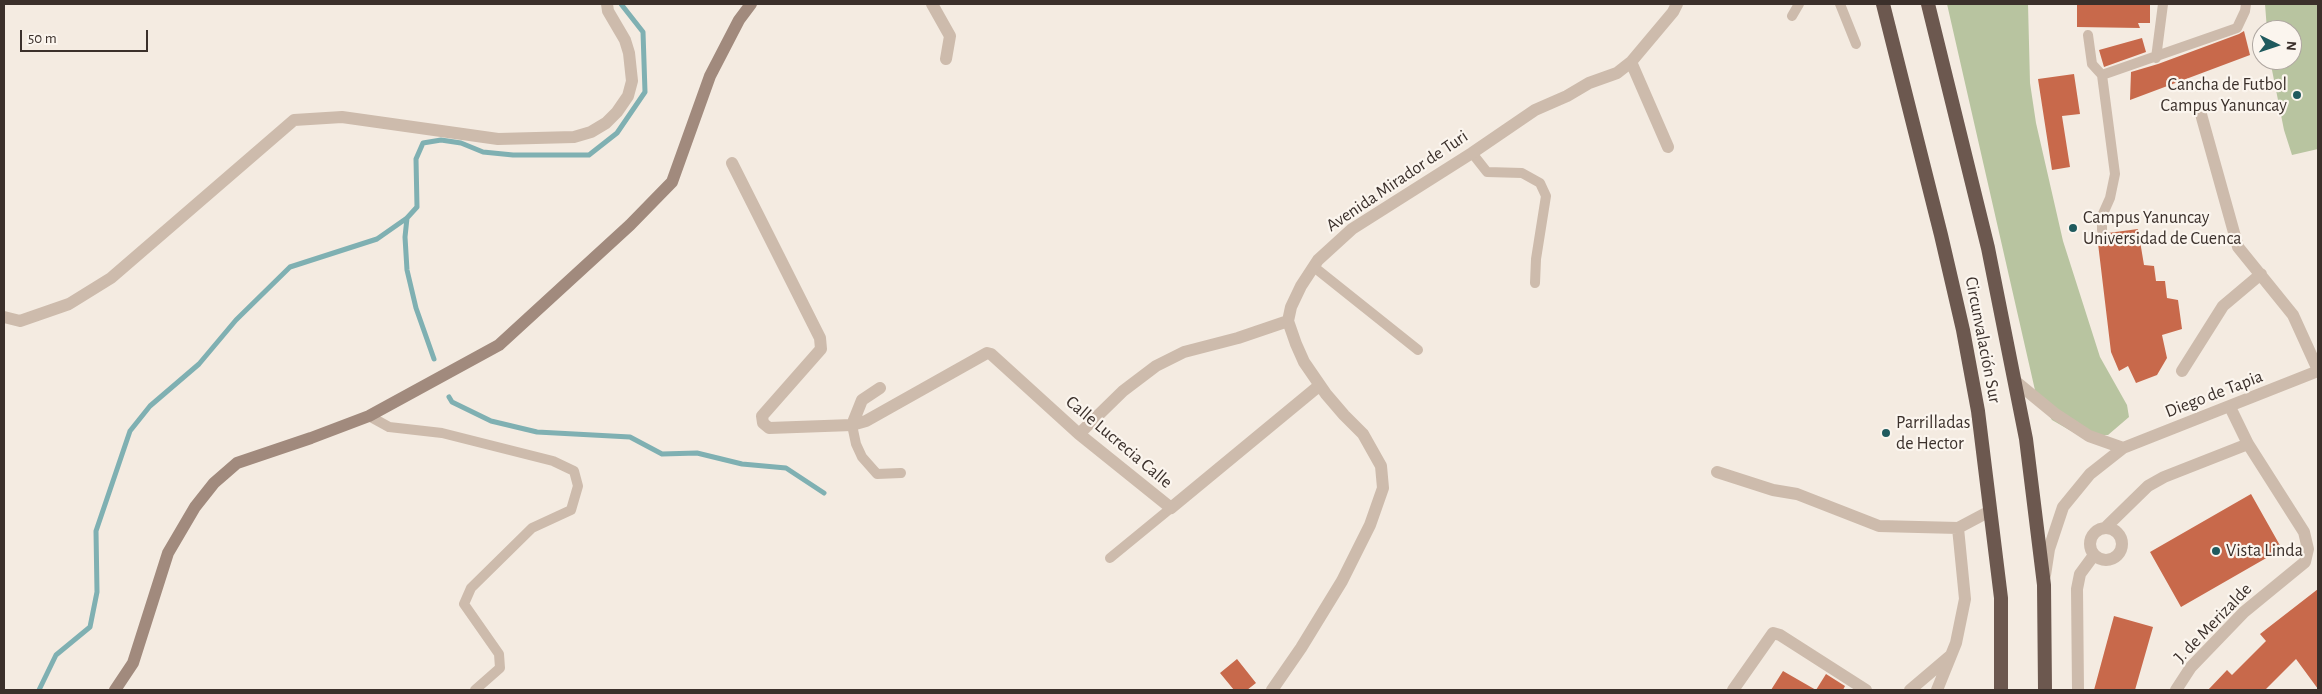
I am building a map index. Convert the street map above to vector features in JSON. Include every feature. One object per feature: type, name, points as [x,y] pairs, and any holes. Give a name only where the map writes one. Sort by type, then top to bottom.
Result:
[{"type":"highway","name":"Circunvalación Sur","points":[[1882,4],[1941,235],[1963,330],[1978,410],[2001,598],[2001,690]]},
{"type":"highway","name":"Circunvalación Sur","points":[[1928,4],[1988,248],[2026,439],[2044,585],[2045,690]]},
{"type":"main road","points":[[115,690],[133,662],[168,553],[195,507],[214,483],[237,464],[369,416],[499,345],[630,225],[672,182],[710,76],[740,20],[751,4]]},
{"type":"street","points":[[4,318],[20,321],[69,304],[111,278],[294,120],[342,117],[498,139],[574,137],[591,132],[606,123],[617,112],[628,96],[632,81],[629,53],[625,40],[608,11],[607,4]]},
{"type":"street","points":[[932,4],[950,36],[946,59]]},
{"type":"street","name":"Avenida Mirador de Turi","points":[[1288,321],[1291,307],[1314,267],[1333,244],[1352,229],[1472,153],[1535,110],[1567,96],[1589,83],[1617,73],[1631,62],[1673,12],[1677,4]]},
{"type":"street","points":[[1631,62],[1668,147]]},
{"type":"street","points":[[2199,107],[2238,247],[2293,314],[2318,371]]},
{"type":"street","points":[[732,163],[820,338],[821,349],[762,416],[762,423],[769,428],[852,425],[862,400],[880,388]]},
{"type":"street","points":[[2182,371],[2223,306],[2261,274]]},
{"type":"street","points":[[1078,434],[1123,391],[1156,366],[1184,352],[1238,338],[1288,321],[1304,362],[1344,415],[1364,434],[1381,466],[1382,488],[1370,525],[1342,581],[1301,648],[1272,690]]},
{"type":"street","name":"Calle Lucrecia Calle","points":[[852,425],[866,421],[982,355],[991,354],[1078,434],[1171,508],[1320,385]]},
{"type":"street","name":"Diego de Tapia","points":[[2044,585],[2049,549],[2063,507],[2090,474],[2123,448],[2318,371]]},
{"type":"street","points":[[2015,380],[2054,413],[2089,436],[2123,448]]},
{"type":"street","name":"J. de Merizalde","points":[[2176,690],[2191,667],[2244,612],[2305,562],[2308,549],[2304,532],[2248,444],[2230,407]]},
{"type":"street","points":[[2106,527],[2117,532],[2122,544],[2118,555],[2106,560],[2094,555],[2091,550],[2091,538],[2099,529],[2106,527],[2148,486],[2164,476],[2248,444]]},
{"type":"street","points":[[1717,472],[1773,490],[1796,494],[1879,526],[1958,528],[1990,511]]},
{"type":"street","points":[[1937,690],[1952,654],[1965,599],[1958,528]]},
{"type":"street","points":[[2078,690],[2076,589],[2080,574],[2094,555]]},
{"type":"street","points":[[1733,690],[1773,633],[1780,634],[1866,690]]},
{"type":"street","points":[[1910,690],[1952,654]]},
{"type":"lane","points":[[1792,16],[1799,4]]},
{"type":"lane","points":[[1840,4],[1856,44]]},
{"type":"lane","points":[[2156,58],[2163,4]]},
{"type":"lane","points":[[2102,75],[2156,58],[2237,28],[2245,11],[2246,4]]},
{"type":"lane","points":[[2088,35],[2092,64],[2102,75],[2116,174],[2110,198],[2102,216],[2102,230]]},
{"type":"lane","points":[[1472,153],[1487,172],[1522,173],[1540,183],[1546,196],[1536,259],[1535,283]]},
{"type":"lane","points":[[1314,267],[1418,350]]},
{"type":"lane","points":[[369,416],[389,427],[442,433],[553,461],[574,471],[578,486],[571,510],[532,528],[471,588],[464,604],[499,654],[500,668],[475,690]]},
{"type":"lane","points":[[852,425],[856,444],[862,456],[878,474],[901,473]]},
{"type":"lane","points":[[1110,558],[1171,508]]},
{"type":"green space","points":[[1947,4],[2028,4],[2030,83],[2036,123],[2063,241],[2100,357],[2127,405],[2129,417],[2108,435],[2078,435],[2052,420],[2037,399]]},
{"type":"green space","name":"Cancha de Futbol Campus Yanuncay","points":[[2265,4],[2318,4],[2318,149],[2292,155],[2284,130],[2272,70],[2302,70],[2302,20],[2266,20]]},
{"type":"building","points":[[2077,4],[2150,4],[2150,23],[2138,23],[2140,28],[2077,27]]},
{"type":"building","points":[[2244,31],[2250,55],[2130,100],[2131,72],[2158,64]]},
{"type":"building","points":[[2142,38],[2146,52],[2104,67],[2099,50]]},
{"type":"building","points":[[2074,74],[2080,114],[2062,116],[2070,167],[2052,170],[2038,79]]},
{"type":"building","points":[[2138,229],[2144,265],[2154,266],[2156,281],[2165,281],[2167,298],[2178,300],[2182,329],[2162,335],[2167,358],[2157,375],[2136,383],[2128,366],[2119,371],[2111,352],[2097,235],[2102,237],[2108,233]]},
{"type":"building","name":"Vista Linda","points":[[2251,494],[2282,549],[2181,607],[2150,552]]},
{"type":"building","points":[[2318,589],[2318,689],[2296,659],[2265,690],[2208,690],[2227,670],[2232,675],[2266,641],[2260,634]]},
{"type":"building","points":[[2114,616],[2153,627],[2135,690],[2094,690]]},
{"type":"building","points":[[1237,659],[1256,683],[1247,690],[1234,690],[1220,673]]},
{"type":"building","points":[[1783,671],[1816,690],[1771,690]]},
{"type":"building","points":[[1826,674],[1845,686],[1843,690],[1816,690]]},
{"type":"waterway","points":[[39,690],[56,655],[90,627],[97,592],[96,531],[130,431],[150,406],[199,364],[236,320],[290,267],[377,239],[407,218],[417,207],[416,159],[423,143],[441,140],[461,143],[483,152],[513,155],[589,155],[617,133],[645,92],[643,32],[621,4]]},
{"type":"waterway","points":[[407,218],[405,237],[407,270],[416,308],[434,359]]},
{"type":"waterway","points":[[449,397],[452,402],[491,421],[537,432],[630,437],[662,454],[697,453],[742,464],[786,468],[824,493]]},
{"type":"place","name":"Cancha de Futbol Campus Yanuncay","points":[[2297,95]]},
{"type":"place","name":"Campus Yanuncay Universidad de Cuenca","points":[[2073,228]]},
{"type":"place","name":"Parrilladas de Hector","points":[[1886,433]]},
{"type":"place","name":"Vista Linda","points":[[2216,551]]}]
